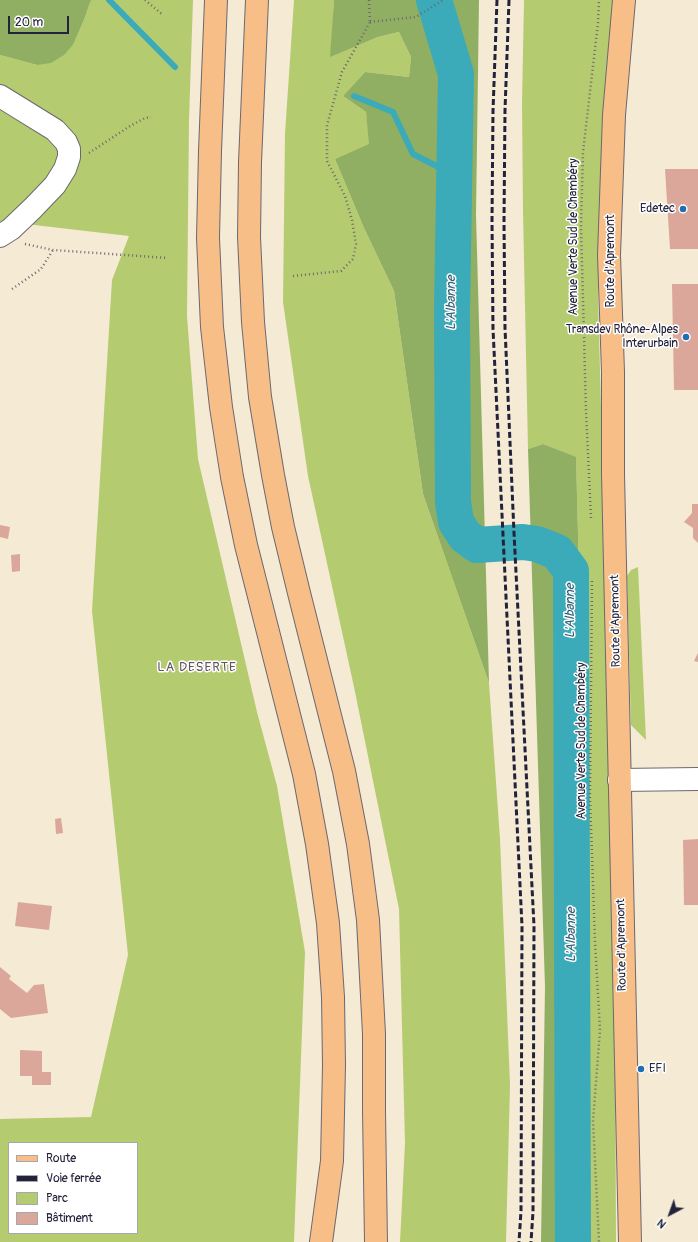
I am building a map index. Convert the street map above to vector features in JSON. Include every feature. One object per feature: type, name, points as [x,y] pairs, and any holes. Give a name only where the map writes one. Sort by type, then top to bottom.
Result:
[{"type":"main road","points":[[216,0],[208,238],[212,327],[221,406],[232,477],[260,602],[304,774],[317,844],[328,923],[333,997],[334,1065],[329,1242]]},
{"type":"main road","points":[[257,0],[248,238],[253,322],[260,397],[272,475],[283,527],[344,771],[358,844],[368,920],[374,1034],[376,1242]]},
{"type":"main road","name":"Route d'Apremont","points":[[624,0],[614,115],[610,255],[613,372],[612,474],[630,1242]]},
{"type":"main road","points":[[370,1242],[374,1111]]},
{"type":"main road","points":[[321,1242],[332,1161]]},
{"type":"street","points":[[0,96],[55,130],[66,142],[69,149],[69,157],[65,169],[55,185],[11,229],[0,236]]},
{"type":"street","points":[[619,780],[698,779]]},
{"type":"path","points":[[145,0],[163,15]]},
{"type":"path","points":[[293,276],[341,270],[352,260],[356,244],[352,220],[345,196],[327,162],[327,125],[342,72],[370,22],[369,0]]},
{"type":"path","points":[[370,22],[416,17],[444,0]]},
{"type":"path","name":"Avenue Verte Sud de Chambéry","points":[[591,522],[586,411],[581,225],[583,152],[598,24],[599,0]]},
{"type":"path","points":[[65,169],[130,126],[145,118],[151,117]]},
{"type":"path","points":[[22,243],[53,250],[168,258]]},
{"type":"path","points":[[12,289],[41,269],[53,250]]},
{"type":"path","name":"Avenue Verte Sud de Chambéry","points":[[592,575],[590,797],[595,942],[600,1030],[593,1121],[599,1242]]},
{"type":"green space","points":[[0,0],[91,0],[73,45],[64,55],[51,63],[37,65],[0,55]]},
{"type":"green space","points":[[89,0],[193,0],[189,120],[187,316],[198,459],[257,712],[277,786],[305,952],[294,1242],[0,1242],[0,1119],[91,1117],[128,955],[92,611],[112,280],[129,236],[0,221],[0,55],[37,65],[63,55],[73,45],[90,3]]},
{"type":"green space","points":[[294,0],[334,0],[331,56],[378,37],[399,32],[411,57],[409,77],[365,72],[343,96],[366,112],[370,144],[335,159],[364,228],[394,291],[423,494],[489,683],[500,839],[510,1085],[506,1242],[400,1242],[405,1143],[399,909],[354,687],[308,476],[283,302],[285,134]]},
{"type":"green space","points":[[334,0],[479,0],[476,215],[489,683],[423,494],[394,291],[364,228],[335,159],[369,144],[366,112],[343,96],[365,72],[409,77],[411,57],[399,32],[378,37],[330,57]]},
{"type":"green space","points":[[524,0],[612,0],[613,40],[604,153],[598,298],[615,1018],[616,1242],[577,1242],[579,1144],[589,957],[576,458],[543,444],[528,449],[522,103]]},
{"type":"green space","points":[[543,444],[576,457],[589,957],[579,1144],[577,1242],[541,1242],[545,987],[528,449]]},
{"type":"green space","points":[[638,567],[646,740],[631,725],[627,576],[631,570]]},
{"type":"building","name":"Edetec","points":[[665,169],[698,169],[698,249],[670,249]]},
{"type":"building","name":"Transdev Rhône-Alpes Interurbain","points":[[672,284],[698,284],[698,390],[674,390]]},
{"type":"building","points":[[692,504],[698,504],[698,543],[693,538],[693,528],[684,522],[692,513]]},
{"type":"building","points":[[0,525],[10,527],[8,539],[0,537]]},
{"type":"building","points":[[20,554],[20,571],[12,572],[11,555]]},
{"type":"building","points":[[698,653],[698,662],[694,661]]},
{"type":"building","points":[[61,818],[63,833],[56,834],[55,819]]},
{"type":"building","points":[[698,839],[698,905],[684,905],[683,840]]},
{"type":"building","points":[[18,902],[52,906],[49,930],[15,926]]},
{"type":"building","points":[[0,967],[11,976],[9,979],[27,993],[34,985],[44,984],[48,1013],[11,1018],[0,1009]]},
{"type":"building","points":[[20,1050],[42,1051],[42,1072],[51,1072],[51,1085],[32,1085],[32,1076],[20,1076]]},
{"type":"waterway","points":[[109,0],[175,67]]},
{"type":"waterway","name":"L'Albanne","points":[[434,0],[456,74],[452,310],[453,502],[456,522],[465,536],[477,545],[523,542],[537,544],[557,552],[571,571],[573,1242]]},
{"type":"waterway","points":[[354,96],[393,112],[413,154],[454,175]]},
{"type":"railway","points":[[497,0],[493,111],[493,329],[522,926],[521,1211],[519,1242]]},
{"type":"railway","points":[[509,0],[505,110],[505,328],[534,926],[533,1212],[531,1242]]},
{"type":"place","name":"Edetec","points":[[683,209]]},
{"type":"place","name":"Transdev Rhône-Alpes Interurbain","points":[[686,337]]},
{"type":"place","name":"EFI","points":[[641,1069]]},
{"type":"district","name":"LA DESERTE","points":[[197,668]]}]
